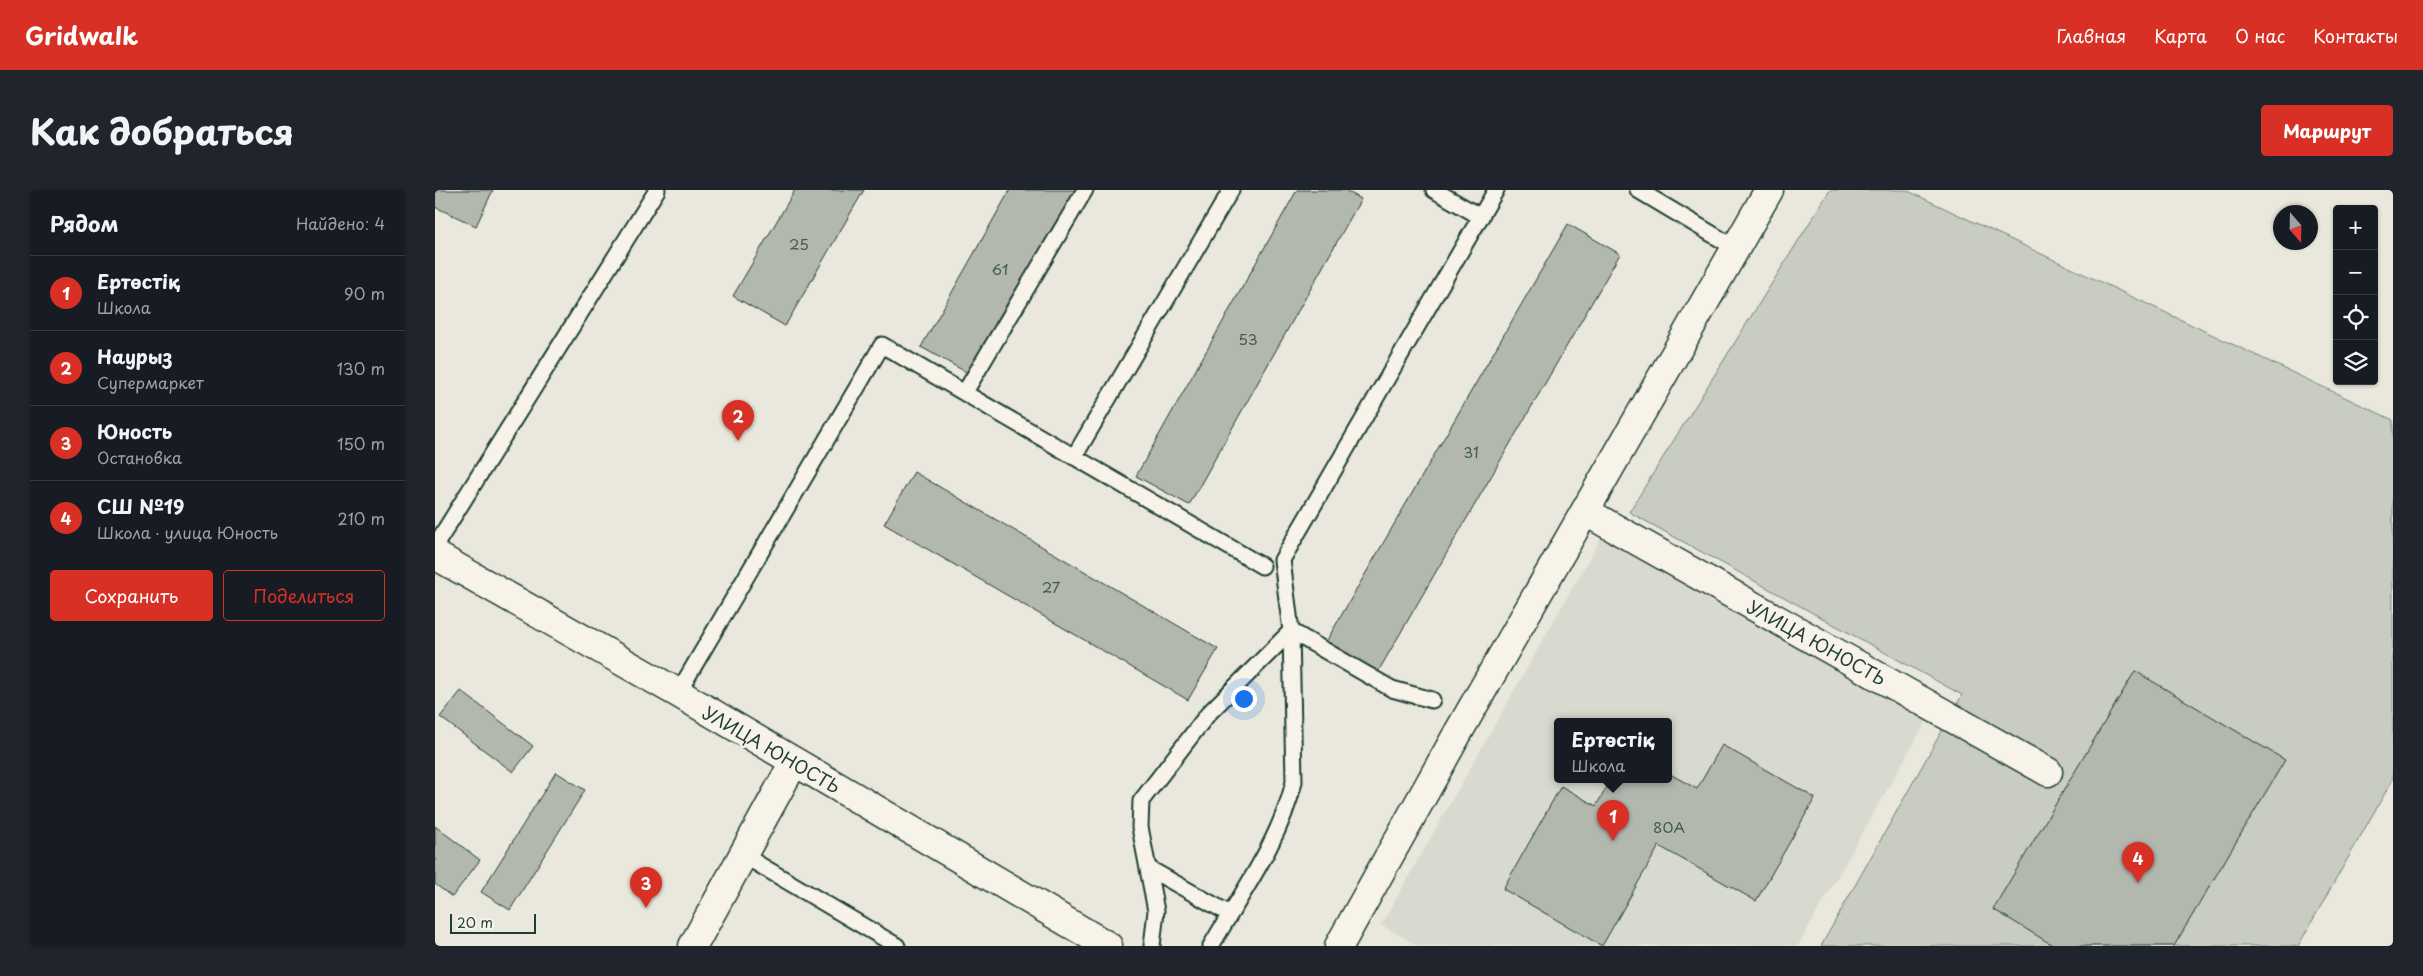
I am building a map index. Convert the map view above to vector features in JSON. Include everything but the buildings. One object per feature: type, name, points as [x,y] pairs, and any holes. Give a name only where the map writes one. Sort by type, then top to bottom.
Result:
[{"type":"street","points":[[1339,946],[1454,740],[1737,250],[1769,190]]},
{"type":"street","name":"УЛИЦА ЮНОСТЬ","points":[[1586,512],[2048,772]]},
{"type":"street","name":"УЛИЦА ЮНОСТЬ","points":[[435,555],[678,693],[1108,946]]},
{"type":"street","points":[[693,946],[794,762]]},
{"type":"lane","points":[[435,546],[657,190]]},
{"type":"lane","points":[[965,392],[1085,190]]},
{"type":"lane","points":[[1074,457],[1231,190]]},
{"type":"lane","points":[[1434,190],[1481,217]]},
{"type":"lane","points":[[1211,946],[1276,834],[1289,802],[1294,782],[1291,631],[1282,560],[1497,190]]},
{"type":"lane","points":[[1638,190],[1737,250]]},
{"type":"lane","points":[[678,693],[881,345],[1262,566]]},
{"type":"lane","points":[[1291,631],[1393,689],[1432,700]]},
{"type":"lane","points":[[1152,946],[1156,911],[1140,827],[1141,801],[1208,714],[1291,631]]},
{"type":"lane","points":[[743,855],[897,946]]},
{"type":"lane","points":[[1148,868],[1230,914]]},
{"type":"shaded area","points":[[1830,190],[1906,190],[2393,420],[2393,779],[2298,946],[1821,946],[1962,695],[1629,512]]},
{"type":"shaded area","points":[[1603,534],[1928,718],[1798,946],[1418,946],[1381,925]]},
{"type":"place","name":"Наурыз","points":[[738,441]]},
{"type":"place","name":"Ертөстіқ","points":[[1613,841]]},
{"type":"place","name":"СШ №19","points":[[2138,883]]},
{"type":"place","name":"Юность","points":[[646,908]]}]
